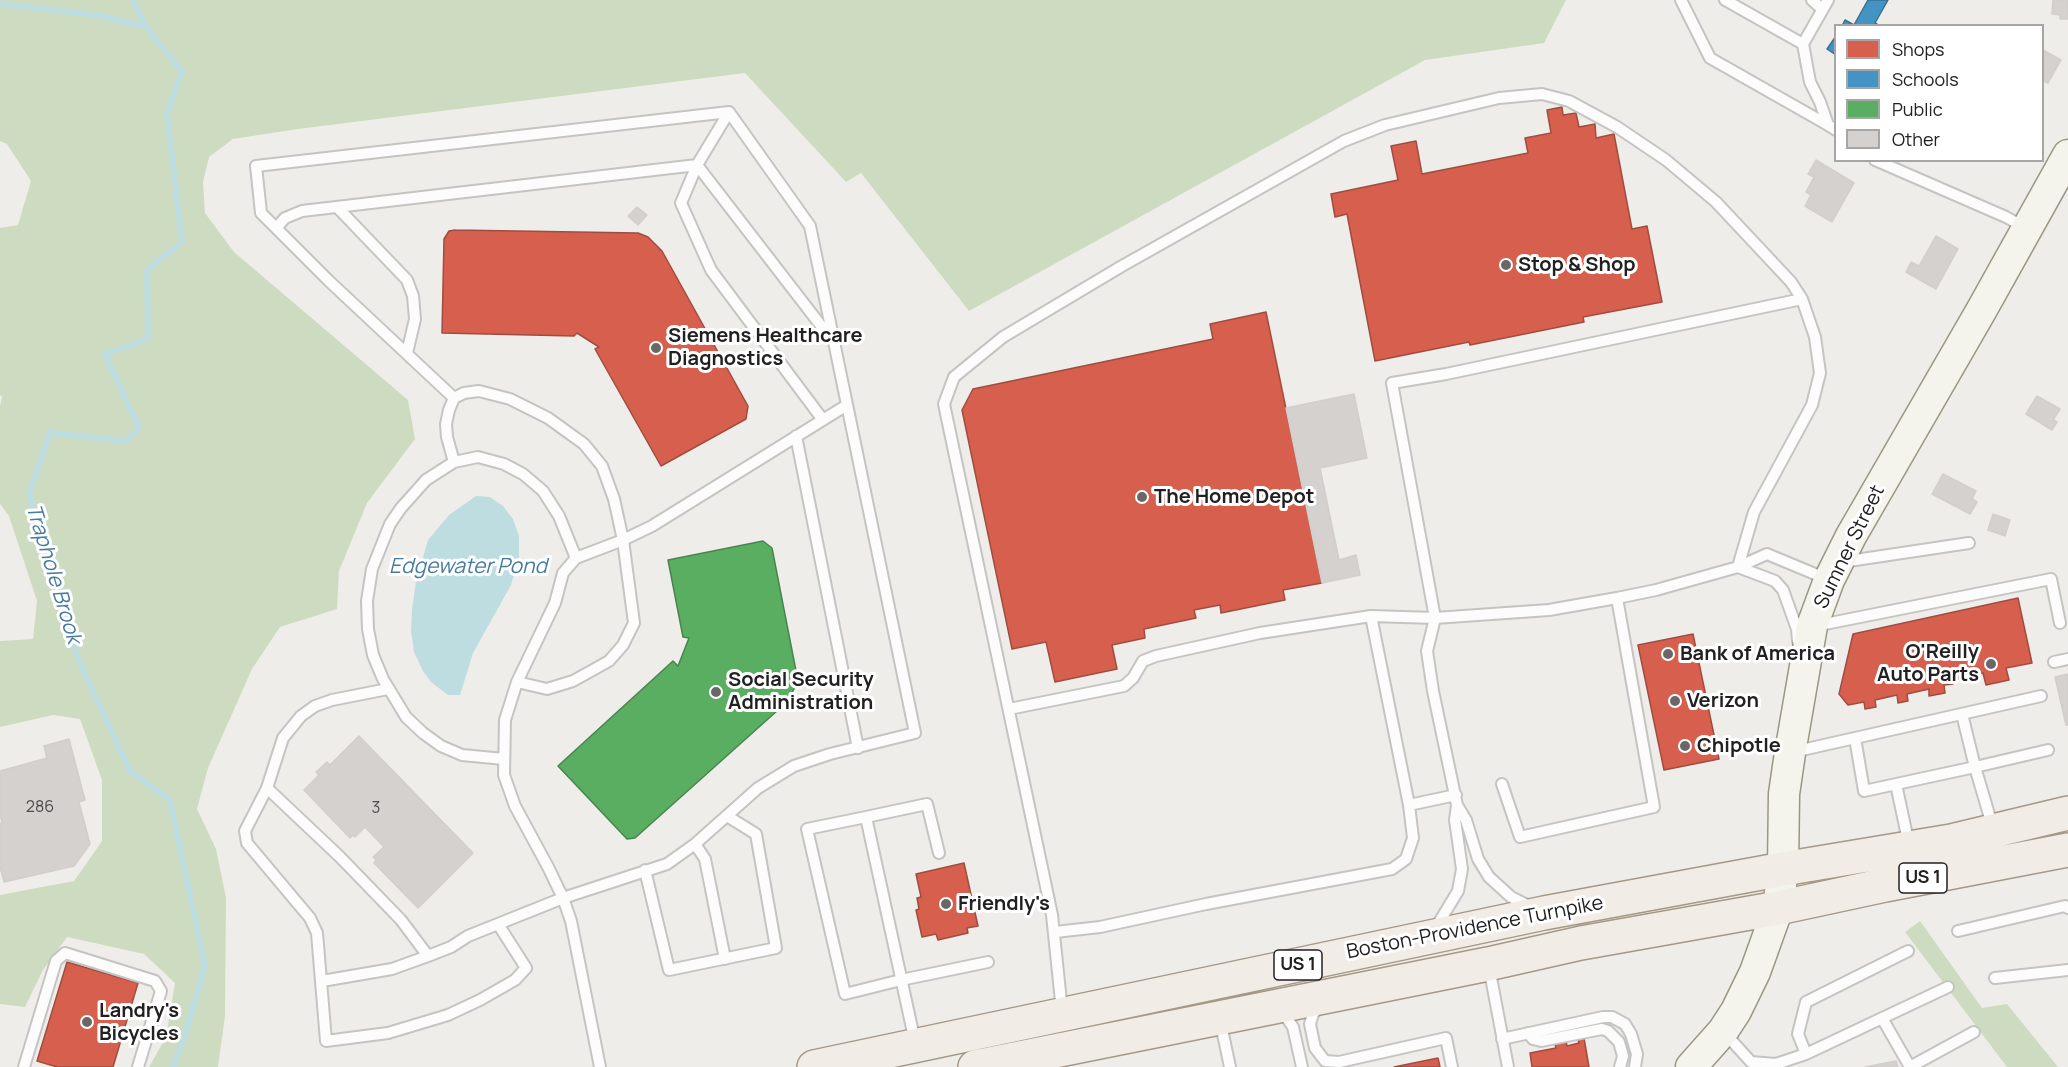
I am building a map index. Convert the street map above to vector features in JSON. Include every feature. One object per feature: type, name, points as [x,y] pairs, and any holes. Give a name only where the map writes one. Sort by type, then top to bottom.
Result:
[{"type":"main road","name":"Boston-Providence Turnpike","points":[[814,1067],[1544,913],[1910,848],[2068,813]]},
{"type":"main road","name":"Boston-Providence Turnpike","points":[[975,1067],[1488,964],[1581,943],[1778,908],[2068,850]]},
{"type":"street","name":"Sumner Street","points":[[1691,1067],[1723,1031],[1736,1011],[1755,972],[1778,908],[1783,869],[1784,794],[1790,753],[1812,626],[1833,571],[2068,155]]},
{"type":"lane","points":[[1681,0],[1710,58],[1832,127]]},
{"type":"lane","points":[[1725,0],[1803,44]]},
{"type":"lane","points":[[1812,0],[1825,5],[1803,44],[1810,82],[1832,127]]},
{"type":"lane","points":[[1063,1014],[1055,932],[944,404],[954,376],[1003,337],[1122,266],[1344,141],[1385,125],[1499,98],[1542,94],[1569,101],[1617,127],[1666,160],[1716,202],[1791,282],[1802,299],[1815,337],[1820,373],[1812,405],[1754,512],[1738,567]]},
{"type":"lane","points":[[729,112],[697,165],[681,203],[711,270],[822,420]]},
{"type":"lane","points":[[454,398],[329,281],[261,213],[256,166],[729,112]]},
{"type":"lane","points":[[322,981],[392,969],[428,956],[563,897],[667,864],[695,844],[758,788],[794,766],[915,734],[810,226],[729,112]]},
{"type":"lane","points":[[1880,162],[2006,217],[2027,229]]},
{"type":"lane","points":[[276,228],[285,218],[302,211],[697,165]]},
{"type":"lane","points":[[697,165],[834,342]]},
{"type":"lane","points":[[336,207],[406,280],[413,296],[415,319],[407,353]]},
{"type":"lane","points":[[1544,913],[1511,897],[1489,877],[1479,859],[1466,820],[1456,800],[1427,651],[1435,618],[1392,383],[1446,374],[1802,299]]},
{"type":"lane","points":[[454,462],[446,424],[454,398],[464,393],[479,391],[510,399],[548,418],[584,444],[602,466],[614,499],[623,540],[634,623],[623,645],[609,661],[573,681],[547,689],[517,682]]},
{"type":"lane","points":[[600,1067],[571,921],[563,897],[515,806],[504,775],[505,720],[517,682],[555,603],[563,573],[576,558],[623,540],[652,525],[847,405]]},
{"type":"lane","points":[[796,436],[858,748]]},
{"type":"lane","points":[[504,759],[462,755],[441,746],[406,717],[388,689],[373,656],[368,629],[367,601],[372,569],[390,524],[426,480],[454,462],[478,457],[504,464],[523,474],[543,491],[559,516],[576,558]]},
{"type":"lane","points":[[1009,709],[1124,686],[1133,678],[1143,661],[1156,656],[1260,633],[1371,616],[1435,618],[1549,610],[1656,590],[1738,567],[1767,554],[1833,571],[1969,543]]},
{"type":"lane","points":[[1738,567],[1775,581],[1783,590],[1797,629],[1803,677]]},
{"type":"lane","points":[[1812,626],[2050,579],[2060,623]]},
{"type":"lane","points":[[1502,784],[1520,837],[1654,807],[1617,598]]},
{"type":"lane","points":[[1055,932],[1100,927],[1206,904],[1392,869],[1406,859],[1413,838],[1409,805],[1371,616]]},
{"type":"lane","points":[[2054,663],[2068,659]]},
{"type":"lane","points":[[388,689],[332,700],[315,706],[300,716],[283,738],[267,788],[245,831],[247,843],[310,918],[317,933],[326,1041],[387,1033],[448,1015],[515,980],[526,968],[498,924]]},
{"type":"lane","points":[[1790,753],[2041,696]]},
{"type":"lane","points":[[1962,714],[1994,831]]},
{"type":"lane","points":[[1855,738],[1864,791],[2048,750]]},
{"type":"lane","points":[[1896,784],[1910,848]]},
{"type":"lane","points":[[267,788],[340,857],[401,920],[428,956]]},
{"type":"lane","points":[[1409,805],[1456,800]]},
{"type":"lane","points":[[1430,937],[1458,891],[1462,869],[1455,820],[1456,800]]},
{"type":"lane","points":[[939,854],[927,804],[807,829],[845,994],[988,962]]},
{"type":"lane","points":[[645,870],[669,970],[776,948],[756,834],[727,816]]},
{"type":"lane","points":[[866,817],[915,1045]]},
{"type":"lane","points":[[695,844],[705,859],[725,958]]},
{"type":"lane","points":[[1958,931],[2065,906],[2068,908]]},
{"type":"lane","points":[[1806,1054],[1798,1034],[1806,1002],[1908,951]]},
{"type":"lane","points":[[24,1067],[56,961],[65,953],[155,981],[161,991],[138,1067]]},
{"type":"lane","points":[[1488,964],[1508,1067]]},
{"type":"lane","points":[[1995,978],[2068,970]]},
{"type":"lane","points":[[1723,1031],[1751,1062],[1776,1064],[1806,1054],[1948,987]]},
{"type":"lane","points":[[1336,994],[1316,1010],[1310,1024],[1315,1048],[1325,1060],[1338,1062],[1446,1038],[1452,1067]]},
{"type":"lane","points":[[1266,1008],[1282,1014],[1292,1025],[1302,1067]]},
{"type":"lane","points":[[1502,1039],[1612,1017],[1625,1024],[1631,1034],[1637,1054],[1635,1067]]},
{"type":"lane","points":[[1219,1018],[1230,1067]]},
{"type":"lane","points":[[1882,1018],[1910,1067],[1974,1032]]},
{"type":"lane","points":[[1528,1033],[1533,1039],[1541,1041],[1602,1029],[1608,1031],[1619,1042],[1623,1056],[1620,1067]]},
{"type":"green space","points":[[0,0],[1566,0],[1544,43],[1425,60],[969,311],[861,173],[846,182],[745,73],[233,139],[209,157],[203,182],[205,213],[234,252],[408,400],[415,439],[367,503],[339,571],[337,609],[280,627],[252,669],[208,768],[197,809],[216,849],[226,898],[225,1016],[218,1067],[149,1067],[166,1037],[175,983],[144,954],[67,937],[43,970],[25,1007],[0,1004],[0,895],[74,881],[102,841],[102,780],[80,719],[53,715],[0,727],[0,641],[33,639],[37,601],[9,516],[0,504],[0,406],[2,397],[0,395],[0,228],[18,225],[31,181],[7,144],[0,141]]},
{"type":"green space","points":[[1920,921],[1982,1008],[2007,1004],[2058,1067],[2007,1067],[1905,932]]},
{"type":"water","name":"Edgewater Pond","points":[[476,496],[490,497],[503,506],[513,519],[519,536],[519,559],[511,585],[473,653],[460,695],[448,695],[431,682],[414,652],[411,631],[412,609],[416,581],[428,540],[449,515]]},
{"type":"building: Shops","name":"Stop & Shop","points":[[1562,107],[1563,115],[1576,113],[1579,127],[1595,124],[1596,138],[1614,134],[1632,229],[1647,226],[1662,302],[1583,317],[1584,322],[1375,361],[1347,214],[1335,217],[1331,194],[1398,180],[1391,146],[1416,141],[1422,174],[1528,153],[1525,138],[1551,133],[1547,110]]},
{"type":"building: Shops","name":"Siemens Healthcare Diagnostics","points":[[449,231],[638,233],[648,237],[662,251],[748,406],[746,419],[661,466],[595,349],[599,347],[577,333],[574,336],[442,333],[444,239]]},
{"type":"building: Shops","name":"The Home Depot","points":[[1266,312],[1322,583],[1283,590],[1285,600],[1221,613],[1220,605],[1194,610],[1196,618],[1144,629],[1145,638],[1112,645],[1117,669],[1055,682],[1046,642],[1012,649],[962,410],[973,389],[1213,339],[1210,324]]},
{"type":"building: Shops","points":[[2018,598],[2032,663],[2006,668],[2009,680],[1986,685],[1983,673],[1952,680],[1953,684],[1944,685],[1945,693],[1929,696],[1929,689],[1907,694],[1908,701],[1898,703],[1897,695],[1875,700],[1876,707],[1865,709],[1864,702],[1848,705],[1839,694],[1853,634]]},
{"type":"building: Shops","points":[[1693,634],[1719,759],[1664,770],[1638,645]]},
{"type":"building: Shops","name":"Friendly's","points":[[964,863],[978,926],[967,928],[968,933],[938,940],[936,934],[922,937],[916,910],[919,909],[917,898],[921,897],[916,874]]},
{"type":"building: Shops","name":"Landry's Bicycles","points":[[67,962],[138,983],[113,1067],[57,1067],[37,1061]]},
{"type":"building: Shops","points":[[1584,1038],[1589,1067],[1532,1067],[1530,1053],[1556,1048],[1555,1044],[1566,1041],[1567,1046],[1579,1043],[1578,1039]]},
{"type":"building: Shops","points":[[1438,1058],[1440,1067],[1394,1067]]},
{"type":"building: Schools","points":[[1868,0],[1888,0],[1875,23],[1877,24],[1855,24]]},
{"type":"building: Schools","points":[[1834,39],[1834,54],[1827,49]]},
{"type":"building: Public","name":"Social Security Administration","points":[[763,541],[772,548],[797,676],[794,689],[787,702],[635,838],[627,839],[558,766],[673,661],[678,666],[689,638],[683,637],[668,560]]},
{"type":"building: Other","points":[[2053,0],[2068,0],[2068,19],[2060,19],[2060,15],[2052,14]]},
{"type":"building: Other","points":[[2044,51],[2061,60],[2048,83],[2044,81]]},
{"type":"building: Other","points":[[1816,160],[1854,183],[1832,222],[1805,206],[1811,195],[1806,192],[1814,177],[1808,174]]},
{"type":"building: Other","points":[[637,207],[647,215],[638,225],[628,216]]},
{"type":"building: Other","points":[[1936,236],[1958,249],[1936,289],[1906,272],[1911,262],[1919,266]]},
{"type":"building: Other","points":[[1354,394],[1367,458],[1320,468],[1339,560],[1356,555],[1360,575],[1322,583],[1286,408]]},
{"type":"building: Other","points":[[2037,396],[2060,409],[2053,420],[2057,422],[2052,430],[2026,414]]},
{"type":"building: Other","points":[[1943,474],[1976,491],[1972,499],[1977,502],[1970,514],[1932,494]]},
{"type":"building: Other","points":[[1993,514],[2010,520],[2005,536],[1988,530]]},
{"type":"building: Other","points":[[2068,674],[2068,725],[2066,725],[2055,677]]},
{"type":"building: Other","points":[[359,736],[473,853],[418,908],[374,863],[376,860],[373,857],[384,847],[365,827],[355,837],[353,835],[350,838],[304,790],[319,775],[316,772],[327,762],[330,765]]},
{"type":"building: Other","points":[[69,739],[85,800],[79,802],[90,844],[74,866],[4,882],[0,867],[0,823],[2,823],[0,771],[47,758],[44,746]]},
{"type":"building: Other","points":[[1896,1061],[1898,1067],[1865,1067]]},
{"type":"waterway","points":[[133,0],[146,27]]},
{"type":"waterway","name":"Traphole Brook","points":[[0,4],[97,15],[146,27],[182,72],[167,114],[182,242],[147,270],[148,339],[105,354],[139,428],[126,441],[50,433],[29,493],[78,659],[130,771],[170,800],[205,966],[173,1067]]},
{"type":"place","name":"Stop & Shop","points":[[1506,265]]},
{"type":"place","name":"Siemens Healthcare Diagnostics","points":[[656,348]]},
{"type":"place","name":"The Home Depot","points":[[1142,497]]},
{"type":"place","name":"Bank of America","points":[[1668,654]]},
{"type":"place","name":"O'Reilly Auto Parts","points":[[1991,664]]},
{"type":"place","name":"Social Security Administration","points":[[716,692]]},
{"type":"place","name":"Verizon","points":[[1675,701]]},
{"type":"place","name":"Chipotle","points":[[1685,746]]},
{"type":"place","name":"Friendly's","points":[[946,904]]},
{"type":"place","name":"Landry's Bicycles","points":[[87,1022]]}]
